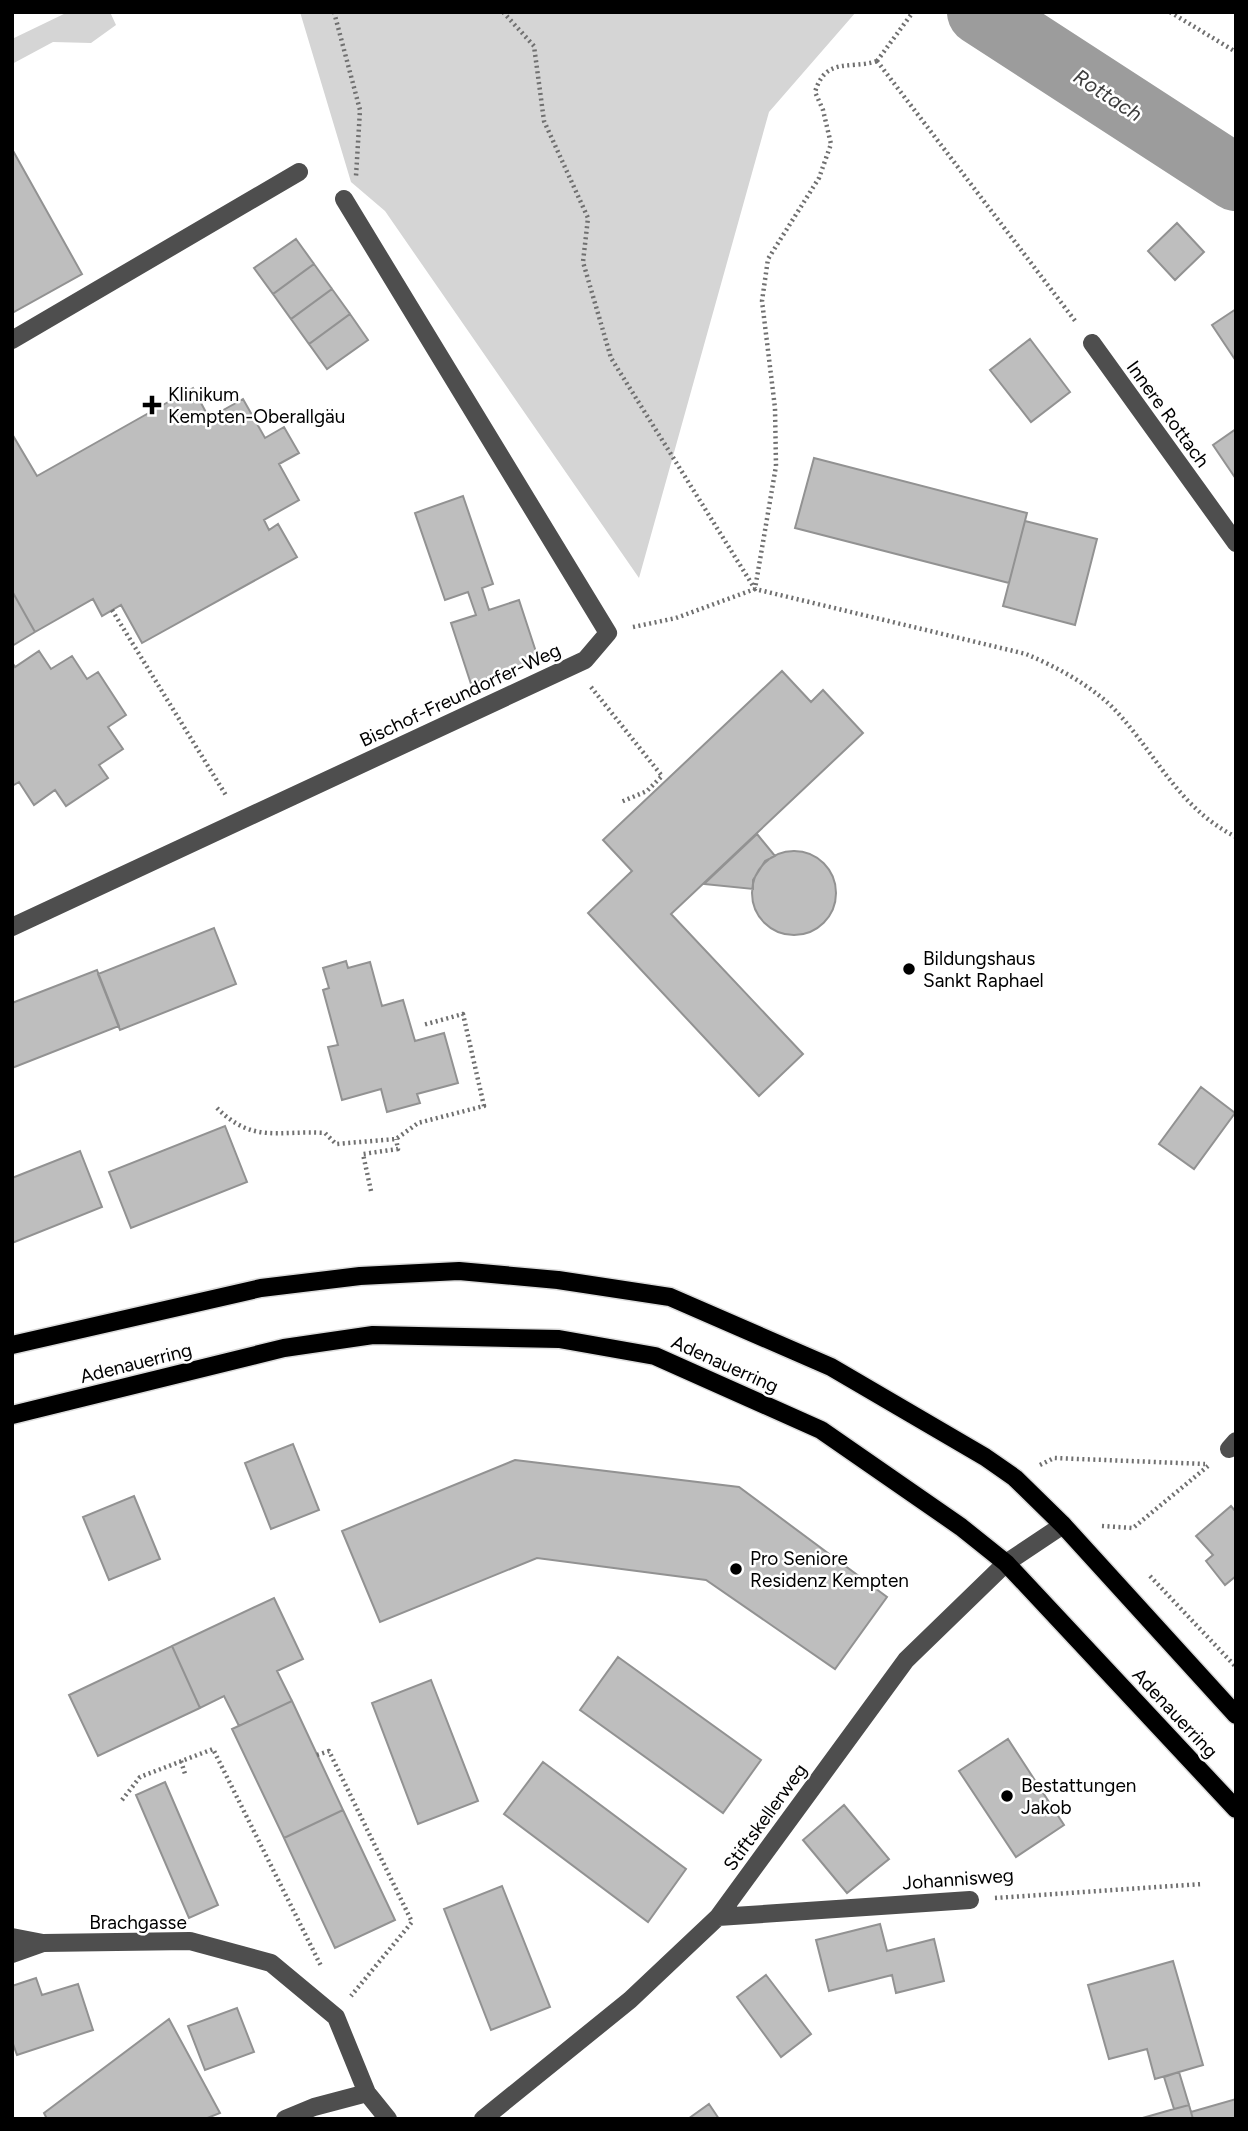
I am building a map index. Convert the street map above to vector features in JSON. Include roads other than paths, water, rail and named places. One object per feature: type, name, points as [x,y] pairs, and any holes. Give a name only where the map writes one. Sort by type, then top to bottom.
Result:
[{"type":"main road","name":"Adenauerring","points":[[12,1345],[261,1288],[360,1276],[459,1271],[558,1280],[670,1297],[819,1362],[985,1457],[1015,1478],[1063,1525],[1236,1715]]},
{"type":"main road","name":"Adenauerring","points":[[12,1415],[284,1348],[373,1335],[559,1339],[655,1356],[821,1430],[961,1527],[1006,1563],[1236,1809]]},
{"type":"street","points":[[12,340],[299,172]]},
{"type":"street","name":"Bischof-Freundorfer-Weg","points":[[12,927],[573,666],[585,660],[608,633],[344,199]]},
{"type":"street","name":"Innere Rottach","points":[[1092,343],[1236,542]]},
{"type":"street","name":"Stiftskellerweg","points":[[483,2119],[631,2000],[718,1917],[906,1660],[1006,1563],[1063,1525]]},
{"type":"street","name":"Johannisweg","points":[[718,1917],[970,1900]]},
{"type":"street","name":"Brachgasse","points":[[12,1937],[43,1943],[190,1941],[271,1963],[336,2017],[367,2093],[388,2119]]},
{"type":"street","points":[[12,1954],[43,1943]]},
{"type":"street","points":[[285,2119],[314,2107],[367,2093]]},
{"type":"waterway","name":"Rottach","points":[[980,12],[1236,178]]},
{"type":"place","name":"Klinikum Kempten-Oberallgäu","points":[[152,405]]},
{"type":"place","name":"Bildungshaus Sankt Raphael","points":[[909,969]]},
{"type":"place","name":"Pro Seniore Residenz Kempten","points":[[736,1569]]},
{"type":"place","name":"Bestattungen Jakob","points":[[1007,1796]]}]
